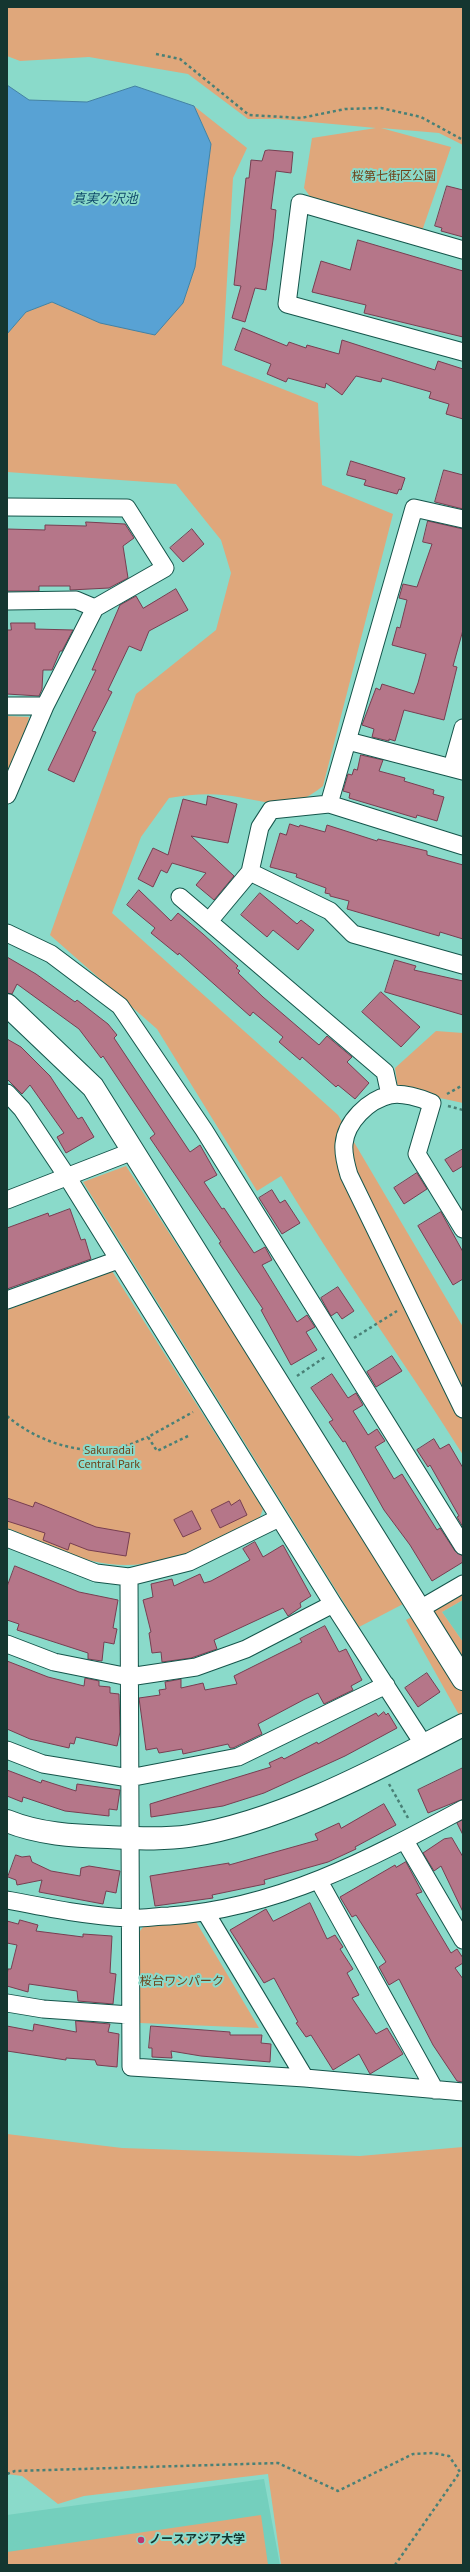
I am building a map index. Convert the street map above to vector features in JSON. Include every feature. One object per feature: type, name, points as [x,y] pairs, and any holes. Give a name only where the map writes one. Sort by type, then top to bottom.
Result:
[{"type":"street","points":[[463,250],[300,203],[287,304],[463,352]]},
{"type":"street","points":[[7,507],[127,508],[165,568],[95,608],[45,706],[7,795]]},
{"type":"street","points":[[329,804],[414,508],[463,519]]},
{"type":"street","points":[[7,601],[76,600],[95,608]]},
{"type":"street","points":[[7,706],[45,706]]},
{"type":"street","points":[[348,740],[457,769],[463,728]]},
{"type":"street","points":[[210,920],[250,872],[260,827],[271,810],[329,804],[463,846]]},
{"type":"street","points":[[250,872],[330,911],[353,934],[463,965]]},
{"type":"street","points":[[180,897],[210,920],[385,1072],[390,1094]]},
{"type":"street","points":[[7,933],[51,954],[120,1006],[204,1130],[338,1348],[463,1546]]},
{"type":"street","points":[[7,1005],[93,1087],[282,1386],[463,1678]]},
{"type":"street","points":[[7,1093],[22,1109],[68,1178],[279,1518],[424,1745]]},
{"type":"street","points":[[463,1229],[417,1154],[432,1103],[423,1099],[390,1094],[374,1102],[355,1116],[344,1144],[345,1160],[349,1175],[463,1409]]},
{"type":"street","points":[[7,1200],[68,1178],[133,1151]]},
{"type":"street","points":[[7,1300],[118,1260]]},
{"type":"street","points":[[7,1538],[96,1573],[129,1577],[189,1562],[279,1518]]},
{"type":"street","points":[[129,1577],[131,2067],[305,2078],[463,2092]]},
{"type":"street","points":[[420,1608],[463,1584]]},
{"type":"street","points":[[7,1644],[54,1662],[129,1677],[196,1667],[246,1649],[333,1604]]},
{"type":"street","points":[[7,1750],[43,1764],[129,1778],[238,1757],[386,1685]]},
{"type":"street","points":[[7,1822],[30,1830],[83,1837],[130,1838],[189,1836],[245,1823],[316,1796],[381,1768],[463,1725]]},
{"type":"street","points":[[7,1900],[63,1911],[131,1918],[206,1913],[236,1907],[319,1881],[411,1837],[463,1809]]},
{"type":"street","points":[[411,1837],[463,1940]]},
{"type":"street","points":[[319,1881],[435,2090]]},
{"type":"street","points":[[206,1913],[305,2078]]},
{"type":"street","points":[[7,2003],[43,2009],[130,2015]]},
{"type":"path","points":[[156,54],[180,59],[249,115],[301,118],[344,109],[381,108],[421,117],[463,140]]},
{"type":"path","points":[[442,1098],[455,1087],[463,1085]]},
{"type":"path","points":[[282,1386],[338,1348],[411,1302]]},
{"type":"path","points":[[7,1416],[22,1429],[75,1450],[118,1448],[148,1437],[208,1403]]},
{"type":"path","points":[[148,1437],[157,1450],[188,1436]]},
{"type":"path","points":[[381,1768],[411,1837]]},
{"type":"path","points":[[7,2474],[15,2471],[278,2463],[338,2491],[414,2454],[433,2453],[449,2456],[460,2472],[395,2565]]},
{"type":"shaded area","points":[[463,1600],[463,1642],[442,1612]]},
{"type":"shaded area","name":"ノースアジア大学","points":[[264,2479],[280,2565],[7,2565],[7,2515]]},
{"type":"green space","name":"桜第七街区公園","points":[[7,7],[463,7],[463,145],[439,133],[381,128],[451,147],[422,231],[311,198],[304,188],[312,138],[376,128],[278,119],[248,119],[188,74],[89,57],[20,61],[7,56]]},
{"type":"green space","points":[[194,106],[247,148],[233,178],[222,365],[318,403],[322,485],[393,514],[323,786],[298,801],[286,803],[263,802],[217,794],[169,798],[141,837],[112,913],[338,1115],[463,1327],[463,1455],[325,1246],[281,1176],[257,1191],[157,1029],[50,935],[136,694],[216,630],[231,573],[221,540],[176,484],[7,472],[7,334],[26,312],[52,302],[100,323],[183,303],[195,267],[211,144]]},
{"type":"green space","points":[[7,716],[29,717],[22,746],[7,778]]},
{"type":"green space","points":[[436,1031],[463,1033],[463,1103],[398,1089],[395,1068]]},
{"type":"green space","points":[[126,1166],[407,1602],[359,1627],[83,1182]]},
{"type":"green space","name":"Sakuradai Central Park","points":[[112,1271],[263,1509],[259,1519],[199,1548],[179,1556],[137,1565],[115,1565],[81,1558],[7,1528],[7,1310]]},
{"type":"green space","points":[[463,1590],[463,1600],[442,1612],[463,1642],[463,1722],[406,1620]]},
{"type":"green space","name":"桜台ワンパーク","points":[[195,1920],[259,2028],[140,2023],[139,1932],[146,1924]]},
{"type":"green space","points":[[7,2134],[122,2148],[360,2156],[463,2147],[463,2565],[281,2565],[268,2474],[84,2496],[58,2504],[22,2476],[7,2474]]},
{"type":"green space","points":[[261,2515],[268,2565],[7,2565],[7,2552]]},
{"type":"water","name":"真実ケ沢池","points":[[7,85],[29,100],[87,102],[135,86],[194,106],[211,144],[195,267],[183,303],[155,335],[100,323],[52,302],[26,312],[7,334]]},
{"type":"building","points":[[265,151],[293,152],[291,173],[276,171],[271,209],[276,210],[266,290],[255,288],[245,322],[232,318],[241,286],[234,285],[246,178],[249,178],[251,160],[262,161]]},
{"type":"building","points":[[447,186],[463,190],[463,237],[441,231],[442,228],[435,226]]},
{"type":"building","points":[[358,240],[463,271],[463,337],[364,313],[366,305],[312,292],[321,261],[350,270]]},
{"type":"building","points":[[243,328],[287,346],[289,342],[306,348],[307,345],[339,354],[342,340],[435,370],[438,361],[463,369],[463,419],[446,414],[449,404],[429,398],[431,392],[382,378],[381,382],[356,376],[342,395],[326,383],[325,388],[288,378],[286,382],[267,374],[271,364],[235,350]]},
{"type":"building","points":[[351,461],[405,478],[401,490],[399,489],[397,494],[364,485],[366,480],[347,475]]},
{"type":"building","points":[[444,470],[463,475],[463,509],[435,502]]},
{"type":"building","points":[[428,521],[463,529],[463,630],[453,666],[457,667],[444,720],[404,710],[395,741],[389,739],[389,741],[372,737],[374,729],[362,725],[376,688],[380,690],[382,684],[414,694],[418,683],[426,654],[392,645],[397,627],[400,628],[407,600],[399,598],[403,584],[417,587],[432,544],[423,542]]},
{"type":"building","points":[[86,522],[125,524],[134,538],[123,546],[128,578],[109,588],[70,590],[70,586],[39,586],[39,591],[7,591],[7,529],[45,530],[45,525],[86,526]]},
{"type":"building","points":[[192,529],[204,544],[183,562],[170,548]]},
{"type":"building","points":[[176,589],[188,610],[149,631],[141,651],[129,646],[108,690],[112,692],[92,731],[96,732],[74,782],[48,770],[96,670],[92,670],[120,605],[136,596],[143,608]]},
{"type":"building","points":[[11,623],[35,623],[35,629],[73,630],[62,651],[60,651],[52,670],[43,670],[42,689],[39,696],[7,694],[7,630],[11,630]]},
{"type":"building","points":[[361,755],[383,760],[379,771],[405,778],[404,781],[434,790],[433,794],[444,797],[437,821],[417,815],[416,818],[349,798],[350,793],[343,791],[348,774],[352,775],[354,769],[357,770]]},
{"type":"building","points":[[208,796],[237,804],[228,843],[191,836],[234,876],[214,900],[196,885],[206,873],[172,863],[167,873],[161,870],[153,887],[138,879],[153,848],[168,855],[183,799],[206,805]]},
{"type":"building","points":[[290,824],[299,827],[300,825],[325,832],[327,825],[377,841],[378,839],[427,851],[427,855],[463,865],[463,939],[440,932],[439,936],[347,909],[349,901],[330,896],[330,894],[325,893],[326,888],[296,877],[297,874],[270,867],[280,833],[286,835]]},
{"type":"building","points":[[139,890],[171,921],[178,913],[203,934],[238,966],[236,968],[240,971],[238,973],[263,997],[319,1045],[327,1036],[352,1057],[347,1062],[369,1083],[355,1099],[338,1085],[336,1087],[302,1057],[300,1060],[279,1042],[283,1037],[253,1012],[250,1016],[179,953],[178,955],[151,933],[155,928],[127,905]]},
{"type":"building","points":[[260,893],[297,924],[301,920],[314,930],[298,950],[273,930],[267,937],[241,915]]},
{"type":"building","points":[[7,957],[36,974],[75,1002],[77,1000],[108,1024],[117,1035],[114,1038],[190,1152],[200,1145],[217,1175],[204,1182],[222,1209],[224,1208],[254,1253],[265,1247],[272,1260],[262,1265],[297,1322],[307,1315],[315,1327],[306,1332],[317,1350],[291,1365],[261,1310],[263,1309],[219,1243],[221,1242],[150,1138],[155,1134],[103,1056],[101,1058],[79,1029],[17,984],[12,994],[7,993]]},
{"type":"building","points":[[395,960],[416,966],[414,970],[463,981],[463,1015],[385,992]]},
{"type":"building","points":[[381,992],[420,1027],[401,1047],[362,1012]]},
{"type":"building","points":[[7,1039],[21,1047],[50,1076],[78,1119],[82,1117],[94,1137],[66,1153],[57,1137],[64,1133],[30,1085],[22,1094],[7,1079]]},
{"type":"building","points":[[463,1149],[463,1166],[453,1172],[445,1160]]},
{"type":"building","points":[[417,1173],[427,1189],[404,1204],[394,1188]]},
{"type":"building","points":[[272,1190],[280,1203],[285,1200],[300,1223],[282,1234],[259,1198]]},
{"type":"building","points":[[70,1209],[81,1240],[85,1239],[91,1259],[7,1289],[7,1228],[48,1213],[49,1216]]},
{"type":"building","points":[[441,1212],[463,1252],[463,1279],[453,1285],[418,1226]]},
{"type":"building","points":[[338,1287],[354,1311],[342,1319],[337,1312],[331,1316],[321,1298]]},
{"type":"building","points":[[392,1356],[402,1371],[376,1387],[367,1372]]},
{"type":"building","points":[[332,1374],[348,1398],[356,1393],[363,1405],[353,1411],[368,1435],[377,1429],[385,1441],[375,1447],[394,1479],[402,1474],[437,1530],[440,1528],[455,1551],[463,1556],[463,1562],[432,1581],[410,1545],[384,1510],[345,1441],[343,1442],[329,1422],[333,1420],[311,1388]]},
{"type":"building","points":[[434,1439],[440,1449],[449,1444],[463,1468],[463,1527],[457,1517],[459,1516],[430,1465],[428,1467],[417,1450]]},
{"type":"building","points":[[7,1498],[33,1507],[35,1502],[96,1527],[130,1533],[126,1556],[88,1550],[70,1543],[68,1550],[43,1540],[45,1533],[7,1521]]},
{"type":"building","points":[[240,1500],[247,1515],[220,1528],[211,1510],[229,1501],[231,1505]]},
{"type":"building","points":[[192,1511],[201,1529],[183,1537],[174,1520]]},
{"type":"building","points":[[255,1542],[263,1557],[283,1545],[311,1596],[300,1603],[301,1607],[288,1616],[283,1608],[214,1640],[217,1649],[191,1658],[162,1662],[161,1652],[152,1653],[149,1633],[151,1632],[143,1600],[153,1597],[151,1584],[172,1579],[174,1586],[200,1574],[204,1583],[211,1581],[250,1560],[243,1549]]},
{"type":"building","points":[[15,1566],[79,1592],[118,1600],[113,1628],[117,1629],[114,1644],[104,1642],[102,1661],[88,1659],[88,1653],[17,1630],[19,1624],[7,1620],[7,1587]]},
{"type":"building","points":[[325,1626],[339,1652],[346,1649],[362,1680],[351,1686],[353,1690],[324,1704],[318,1693],[305,1699],[258,1724],[262,1734],[233,1748],[230,1748],[228,1744],[183,1754],[182,1749],[159,1753],[157,1748],[146,1750],[139,1698],[160,1695],[159,1690],[166,1689],[165,1682],[181,1679],[181,1688],[203,1683],[205,1690],[237,1684],[234,1676],[302,1642],[300,1639]]},
{"type":"building","points":[[7,1661],[48,1677],[84,1686],[85,1678],[99,1681],[99,1686],[110,1687],[110,1693],[119,1694],[120,1732],[117,1746],[76,1737],[74,1744],[70,1743],[69,1748],[30,1739],[7,1729]]},
{"type":"building","points":[[427,1673],[440,1692],[418,1707],[405,1688]]},
{"type":"building","points":[[384,1712],[386,1715],[388,1713],[397,1728],[345,1756],[264,1793],[223,1806],[151,1817],[150,1804],[271,1767],[269,1763],[282,1757],[284,1759],[317,1742],[318,1744],[376,1713],[378,1716]]},
{"type":"building","points":[[463,1768],[463,1799],[428,1813],[418,1790]]},
{"type":"building","points":[[7,1770],[41,1783],[42,1780],[76,1791],[77,1784],[120,1790],[117,1810],[109,1809],[109,1816],[65,1811],[23,1797],[22,1802],[7,1796]]},
{"type":"building","points":[[384,1804],[396,1825],[355,1847],[356,1849],[328,1862],[264,1880],[265,1884],[212,1895],[213,1898],[155,1906],[150,1876],[229,1863],[229,1865],[318,1840],[315,1834],[339,1823],[341,1828]]},
{"type":"building","points":[[463,1820],[463,1835],[457,1823]]},
{"type":"building","points":[[452,1838],[463,1857],[463,1912],[441,1866],[434,1871],[423,1853],[444,1839]]},
{"type":"building","points":[[16,1855],[22,1857],[30,1856],[32,1862],[51,1871],[80,1876],[81,1868],[89,1866],[120,1871],[116,1893],[106,1891],[103,1904],[39,1892],[42,1880],[17,1885],[16,1880],[8,1877]]},
{"type":"building","points":[[406,1862],[422,1892],[416,1894],[451,1953],[457,1949],[463,1958],[463,1963],[455,1968],[463,1979],[463,2082],[457,2081],[433,2045],[399,1979],[389,1985],[379,1967],[386,1962],[356,1915],[352,1917],[340,1897],[395,1865],[396,1867]]},
{"type":"building","points":[[310,1903],[327,1939],[335,1935],[343,1947],[340,1949],[353,1969],[347,1973],[359,1995],[352,1998],[376,2034],[387,2028],[403,2054],[370,2074],[359,2054],[333,2070],[311,2035],[306,2037],[296,2023],[298,2022],[274,1978],[264,1983],[230,1930],[266,1909],[273,1921]]},
{"type":"building","points":[[20,1920],[38,1925],[36,1931],[83,1937],[83,1934],[112,1936],[110,1973],[116,1974],[113,2004],[78,2001],[77,1991],[29,1984],[28,1992],[7,1986],[8,1969],[11,1969],[17,1945],[7,1943],[7,1921],[18,1924]]},
{"type":"building","points":[[76,2021],[110,2024],[108,2032],[119,2034],[117,2067],[97,2065],[95,2060],[66,2058],[66,2060],[7,2051],[7,2026],[33,2031],[34,2024],[76,2032]]},
{"type":"building","points":[[151,2026],[230,2032],[230,2035],[262,2035],[261,2043],[271,2044],[270,2062],[201,2056],[171,2051],[172,2058],[152,2057],[152,2048],[149,2048]]},
{"type":"place","name":"ノースアジア大学","points":[[141,2540]]}]
